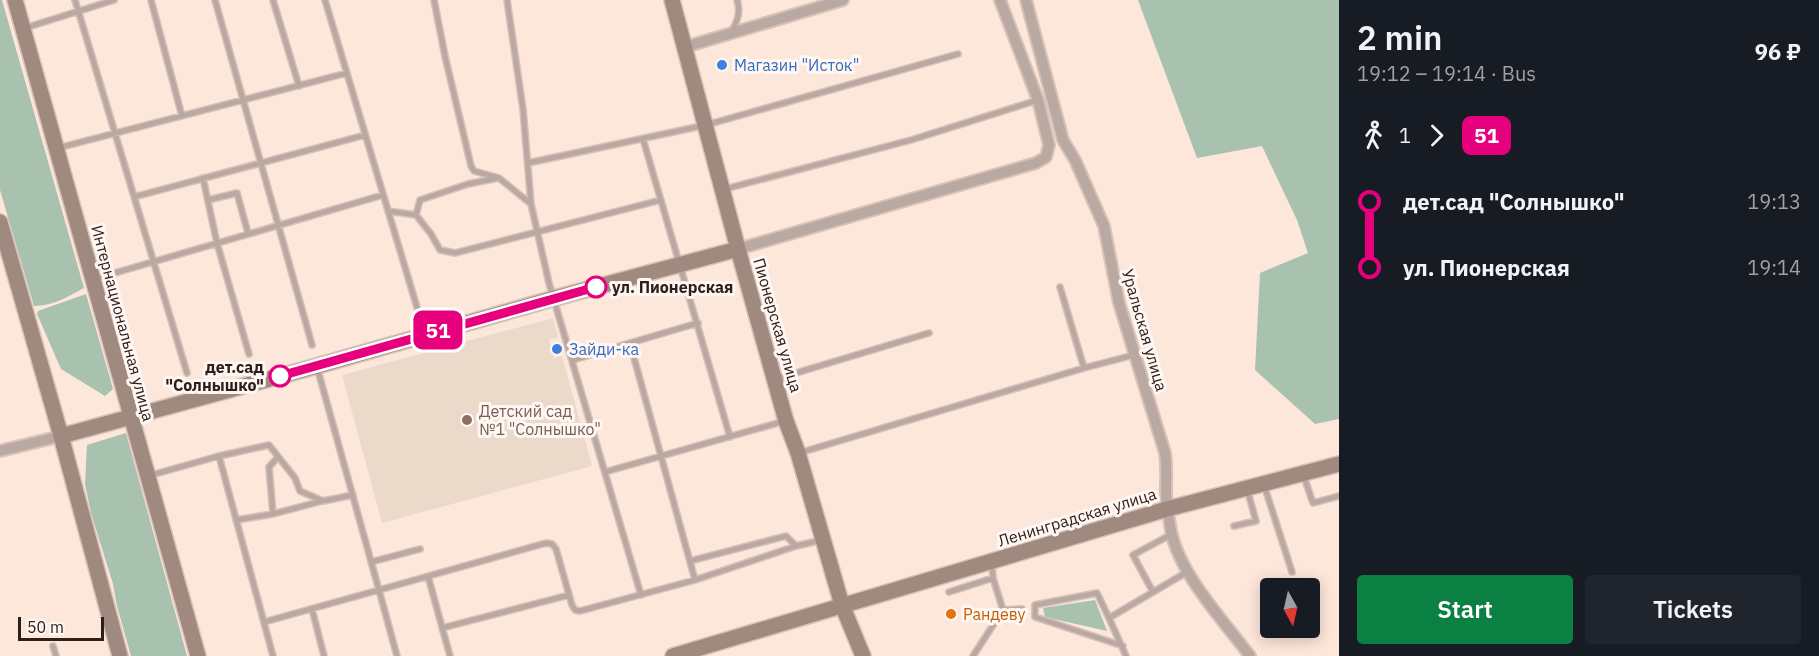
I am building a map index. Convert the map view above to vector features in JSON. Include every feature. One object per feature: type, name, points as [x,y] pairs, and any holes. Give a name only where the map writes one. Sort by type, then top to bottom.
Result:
[{"type":"main road","name":"Интернациональная улица","points":[[15,0],[198,656]]},
{"type":"main road","name":"Пионерская улица","points":[[672,0],[774,380],[798,453],[842,605],[863,656]]},
{"type":"main road","points":[[0,222],[120,656]]},
{"type":"main road","points":[[61,436],[738,249]]},
{"type":"main road","name":"Ленинградская улица","points":[[673,656],[1167,509],[1339,464]]},
{"type":"street","points":[[685,47],[843,0]]},
{"type":"street","points":[[738,249],[1036,163],[1046,157],[1048,145],[1038,100],[1000,0]]},
{"type":"street","name":"Уральская улица","points":[[1026,0],[1063,140],[1075,160],[1104,226],[1119,303],[1165,453],[1167,509],[1176,549],[1187,572],[1250,656]]},
{"type":"street","points":[[1048,145],[1063,140]]},
{"type":"street","points":[[0,452],[61,436]]},
{"type":"lane","points":[[75,0],[187,373]]},
{"type":"lane","points":[[23,29],[114,0]]},
{"type":"lane","points":[[151,0],[182,116]]},
{"type":"lane","points":[[214,0],[312,345]]},
{"type":"lane","points":[[273,0],[298,86]]},
{"type":"lane","points":[[326,0],[425,334]]},
{"type":"lane","points":[[434,0],[471,166],[474,171],[499,178],[531,204]]},
{"type":"lane","points":[[507,0],[524,109],[531,204],[537,231],[549,283],[640,595]]},
{"type":"lane","points":[[730,34],[738,19],[737,0]]},
{"type":"lane","points":[[528,163],[706,126],[958,54]]},
{"type":"lane","points":[[56,148],[347,73]]},
{"type":"lane","points":[[723,190],[912,140],[1038,100]]},
{"type":"lane","points":[[134,197],[365,135]]},
{"type":"lane","points":[[643,139],[730,436]]},
{"type":"lane","points":[[203,178],[217,243],[249,354]]},
{"type":"lane","points":[[416,215],[420,200],[468,184],[499,178]]},
{"type":"lane","points":[[208,200],[237,193],[248,233]]},
{"type":"lane","points":[[92,279],[383,195]]},
{"type":"lane","points":[[388,211],[416,215],[440,250],[455,253],[661,200]]},
{"type":"lane","points":[[1060,287],[1084,368]]},
{"type":"lane","points":[[573,360],[698,323]]},
{"type":"lane","points":[[774,380],[929,333]]},
{"type":"lane","points":[[630,343],[695,580]]},
{"type":"lane","points":[[798,453],[1134,355]]},
{"type":"lane","points":[[316,366],[397,656]]},
{"type":"lane","points":[[605,472],[786,421]]},
{"type":"lane","points":[[146,476],[269,445],[295,478],[300,491],[323,501]]},
{"type":"lane","points":[[219,456],[273,656]]},
{"type":"lane","points":[[273,514],[269,467],[278,457]]},
{"type":"lane","points":[[1303,473],[1313,504],[1339,496]]},
{"type":"lane","points":[[1263,483],[1292,572]]},
{"type":"lane","points":[[1234,526],[1256,521],[1247,488]]},
{"type":"lane","points":[[236,520],[273,514],[352,495]]},
{"type":"lane","points":[[1154,592],[1133,555],[1172,534]]},
{"type":"lane","points":[[690,561],[786,536],[796,546]]},
{"type":"lane","points":[[264,622],[546,543],[552,544],[556,549],[569,595],[575,610],[580,611],[695,580],[796,546],[823,540]]},
{"type":"lane","points":[[371,562],[420,549]]},
{"type":"lane","points":[[992,561],[993,578],[1004,610]]},
{"type":"lane","points":[[1109,618],[1187,572]]},
{"type":"lane","points":[[428,576],[450,656]]},
{"type":"lane","points":[[949,592],[993,578]]},
{"type":"lane","points":[[1123,646],[1035,616],[1035,605],[1097,593],[1123,646],[1126,656]]},
{"type":"lane","points":[[442,628],[569,595]]},
{"type":"lane","points":[[312,609],[324,656]]},
{"type":"lane","points":[[1004,610],[1022,609]]},
{"type":"lane","points":[[973,656],[1004,610]]},
{"type":"lane","points":[[53,646],[56,656]]},
{"type":"shaded area","name":"Детский сад №1 \"Солнышко\"","points":[[553,318],[558,337],[549,340],[554,358],[562,356],[592,466],[382,523],[342,375]]},
{"type":"green space","points":[[0,0],[2,0],[84,288],[60,300],[41,306],[34,306],[0,190]]},
{"type":"green space","points":[[1138,0],[1339,0],[1339,419],[1315,424],[1255,370],[1260,273],[1308,253],[1297,220],[1262,146],[1197,158]]},
{"type":"green space","points":[[86,294],[113,389],[105,396],[61,369],[37,314],[38,311]]},
{"type":"green space","points":[[126,433],[187,656],[131,656],[113,584],[91,513],[85,484],[87,445]]},
{"type":"green space","points":[[1095,600],[1107,631],[1045,617],[1043,608]]},
{"type":"bus line","name":"51","points":[[280,376],[596,287]]},
{"type":"place","name":"Магазин \"Исток\"","points":[[722,65]]},
{"type":"place","name":"ул. Пионерская","points":[[596,287]]},
{"type":"place","name":"Зайди-ка","points":[[557,349]]},
{"type":"place","name":"дет.сад \"Солнышко\"","points":[[280,376]]},
{"type":"place","name":"Детский сад №1 \"Солнышко\"","points":[[467,420]]},
{"type":"place","name":"Рандеву","points":[[951,614]]}]
